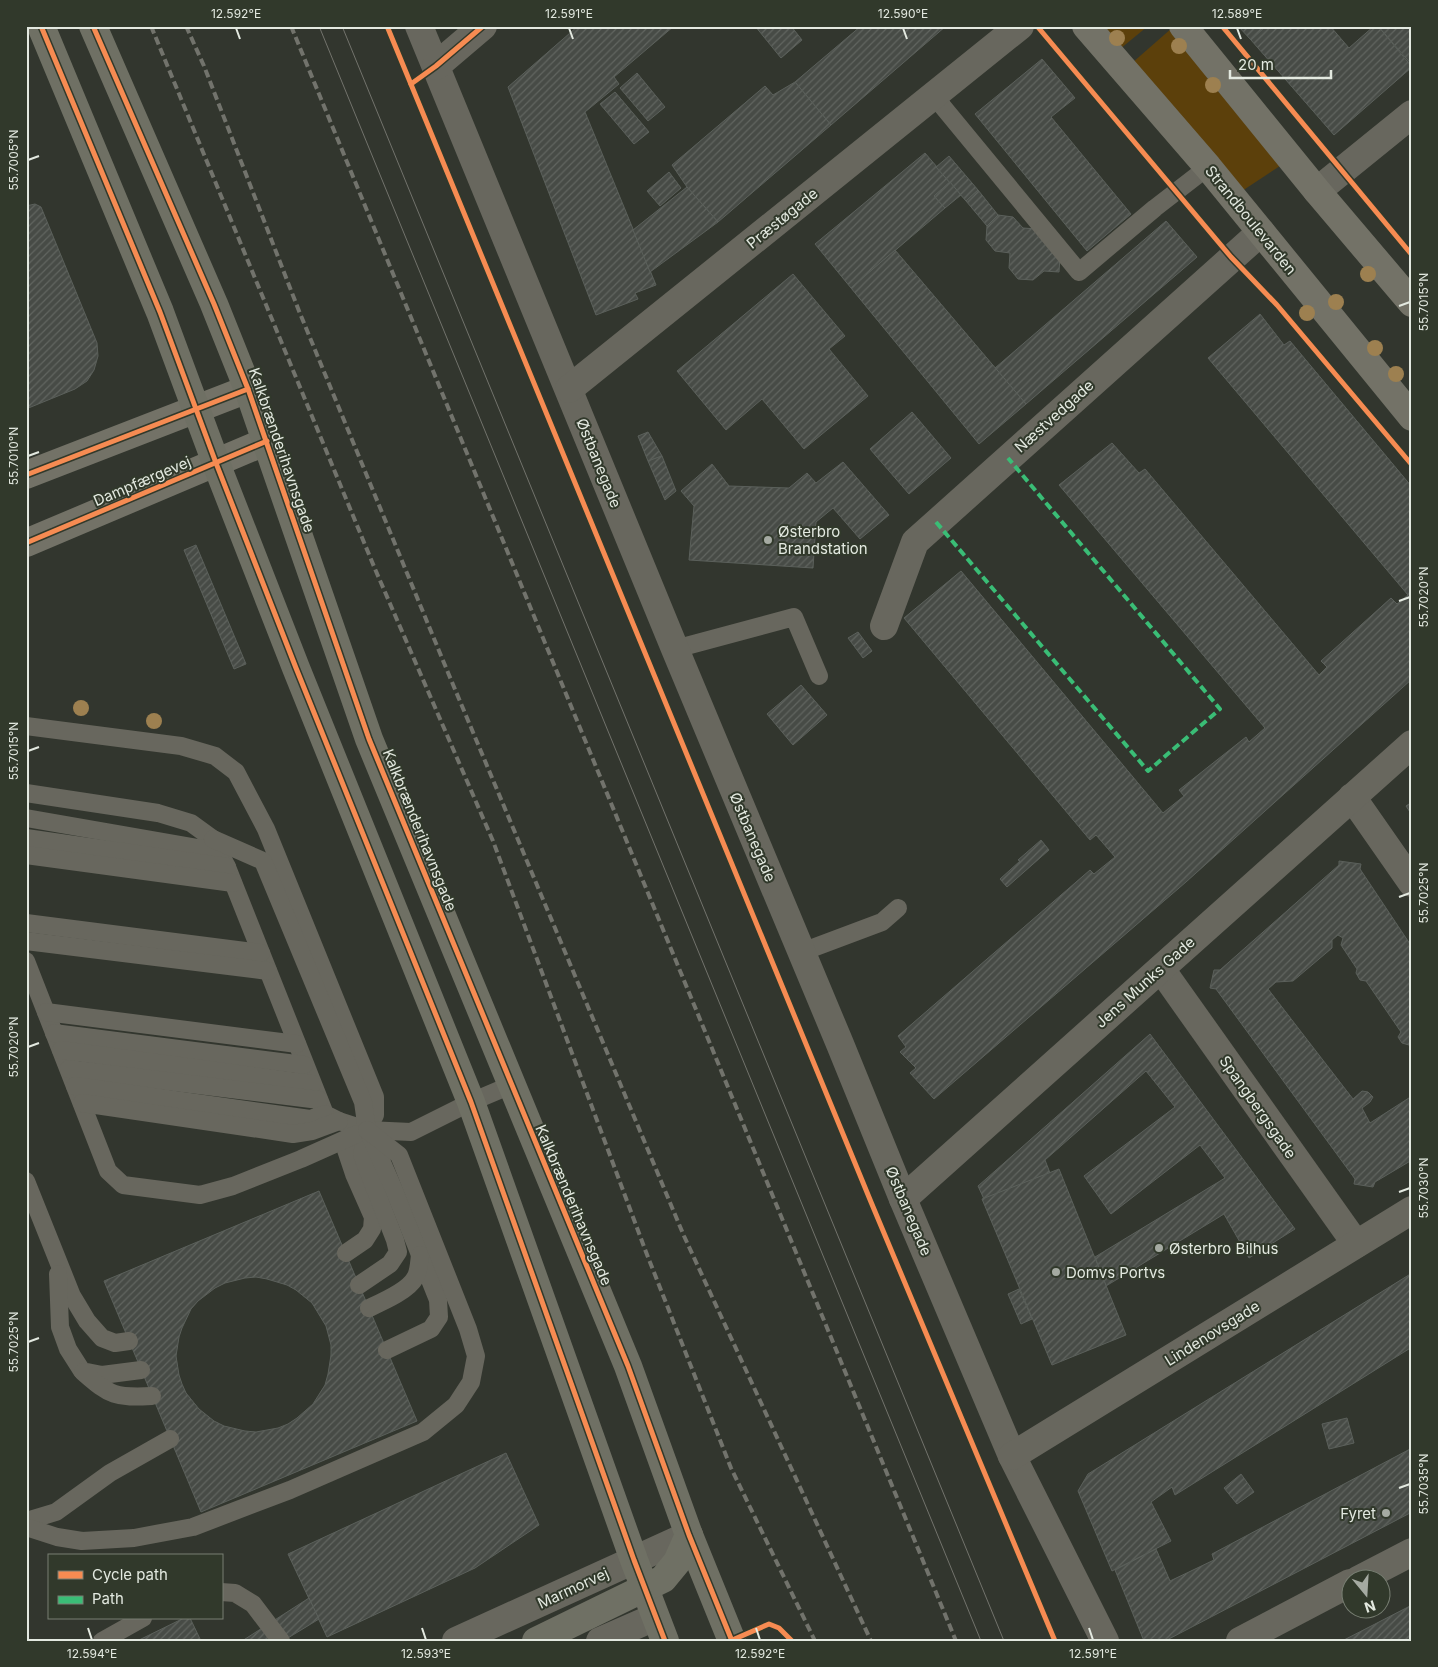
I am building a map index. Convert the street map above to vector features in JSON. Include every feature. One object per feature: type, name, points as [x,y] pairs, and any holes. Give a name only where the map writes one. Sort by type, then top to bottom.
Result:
[{"type":"main road","points":[[41,26],[160,312],[216,463],[296,668],[471,1102],[660,1629]]},
{"type":"main road","name":"Kalkbrænderihavnsgade","points":[[93,26],[214,304],[248,389],[368,739],[628,1366],[690,1535],[732,1641]]},
{"type":"main road","points":[[536,1641],[663,1579],[677,1562],[690,1535]]},
{"type":"street","name":"Østbanegade","points":[[419,26],[903,1199],[1012,1456],[1105,1641]]},
{"type":"street","points":[[436,66],[483,26]]},
{"type":"street","name":"Præstøgade","points":[[569,389],[1020,26]]},
{"type":"street","name":"Strandboulevarden","points":[[1086,26],[1208,167],[1412,416]]},
{"type":"street","points":[[1183,26],[1318,192],[1412,303]]},
{"type":"street","points":[[1318,192],[1412,114]]},
{"type":"street","name":"Næstvedgade","points":[[884,626],[915,542],[1261,232]]},
{"type":"street","points":[[26,475],[248,389]]},
{"type":"street","name":"Dampfærgevej","points":[[26,543],[267,441]]},
{"type":"street","name":"Jens Munks Gade","points":[[903,1199],[1412,744]]},
{"type":"street","points":[[1352,797],[1412,883]]},
{"type":"street","name":"Spangbergsgade","points":[[1161,969],[1356,1244]]},
{"type":"street","name":"Lindenovsgade","points":[[1012,1456],[1412,1210]]},
{"type":"street","name":"Marmorvej","points":[[456,1641],[489,1634],[634,1560],[690,1535]]},
{"type":"street","points":[[1377,1570],[1412,1552]]},
{"type":"street","points":[[1240,1641],[1340,1589]]},
{"type":"street","points":[[600,1641],[660,1629]]},
{"type":"lane","points":[[934,96],[1080,272],[1169,196],[1208,167]]},
{"type":"lane","points":[[675,649],[794,617],[819,676]]},
{"type":"lane","points":[[26,726],[181,746],[215,756],[236,772],[266,829],[375,1097],[375,1115],[367,1130],[362,1155],[398,1252],[390,1264],[359,1285]]},
{"type":"lane","points":[[26,793],[158,813],[191,823],[224,860],[304,1065],[312,1084],[328,1112]]},
{"type":"lane","points":[[26,818],[224,860]]},
{"type":"lane","points":[[26,838],[224,860]]},
{"type":"lane","points":[[26,855],[263,861],[363,1102],[367,1130],[376,1147],[438,1300],[439,1317],[430,1329],[386,1350]]},
{"type":"lane","points":[[802,952],[882,922],[898,908]]},
{"type":"lane","points":[[26,923],[261,953]]},
{"type":"lane","points":[[26,941],[268,972]]},
{"type":"lane","points":[[26,961],[108,1171],[123,1185],[200,1194],[232,1186],[367,1130],[411,1132],[471,1102],[511,1085]]},
{"type":"lane","points":[[46,1012],[297,1044]]},
{"type":"lane","points":[[54,1033],[304,1065]]},
{"type":"lane","points":[[61,1050],[312,1084]]},
{"type":"lane","points":[[26,1528],[56,1537],[82,1541],[134,1538],[193,1527],[325,1475],[423,1432],[456,1405],[471,1382],[476,1356],[468,1329],[399,1155],[367,1130],[328,1112],[68,1069]]},
{"type":"lane","points":[[75,1086],[310,1119],[328,1112]]},
{"type":"lane","points":[[82,1103],[293,1134],[312,1130],[328,1112]]},
{"type":"lane","points":[[346,1253],[365,1240],[372,1229],[373,1217],[354,1174],[346,1150],[367,1130]]},
{"type":"lane","points":[[26,1181],[72,1296],[87,1321],[102,1338],[116,1343],[129,1341]]},
{"type":"lane","points":[[369,1308],[399,1293],[416,1278],[420,1254]]},
{"type":"lane","points":[[57,1256],[60,1327],[68,1349],[82,1371],[102,1389],[117,1396],[152,1396]]},
{"type":"lane","points":[[82,1371],[102,1375],[141,1370]]},
{"type":"lane","points":[[26,1521],[56,1512],[110,1473],[170,1439]]},
{"type":"lane","points":[[222,1592],[235,1593],[253,1604],[281,1641]]},
{"type":"lane","points":[[102,1641],[139,1620]]},
{"type":"shaded area","points":[[1101,26],[1148,26],[1120,49]]},
{"type":"shaded area","points":[[1172,28],[1283,164],[1242,191],[1132,63]]},
{"type":"building","points":[[578,26],[674,26],[614,77],[619,84],[585,112],[656,285],[635,293],[638,299],[596,315],[508,87]]},
{"type":"building","points":[[755,26],[791,26],[802,40],[781,58]]},
{"type":"building","points":[[861,26],[946,26],[831,125],[795,82]]},
{"type":"building","points":[[1238,26],[1266,26],[1251,40]]},
{"type":"building","points":[[1266,26],[1330,26],[1349,48],[1374,26],[1378,26],[1412,67],[1334,135],[1251,40]]},
{"type":"building","points":[[1378,26],[1412,26],[1412,65]]},
{"type":"building","points":[[1042,59],[1075,98],[1051,117],[1131,214],[1087,251],[975,114]]},
{"type":"building","points":[[637,73],[665,107],[648,121],[620,88]]},
{"type":"building","points":[[795,82],[831,125],[718,222],[687,187],[672,165],[765,86],[773,95]]},
{"type":"building","points":[[615,92],[649,132],[634,144],[600,104]]},
{"type":"building","points":[[925,153],[950,182],[934,196],[945,208],[851,288],[815,244]]},
{"type":"building","points":[[949,156],[978,190],[966,201],[936,167]]},
{"type":"building","points":[[669,172],[681,188],[660,206],[647,191]]},
{"type":"building","points":[[950,182],[961,195],[945,208],[934,196]]},
{"type":"building","points":[[687,187],[718,222],[650,272],[633,230]]},
{"type":"building","points":[[978,190],[998,215],[987,226],[966,201]]},
{"type":"building","points":[[35,204],[41,207],[97,343],[98,356],[94,370],[87,381],[75,389],[26,409],[26,206]]},
{"type":"building","points":[[998,215],[1013,217],[1023,228],[1037,229],[1060,257],[1059,272],[1044,271],[1033,280],[1018,279],[1009,268],[1010,253],[995,251],[986,240],[987,226]]},
{"type":"building","points":[[1166,221],[1197,257],[1026,404],[995,368]]},
{"type":"building","points":[[895,250],[1026,404],[979,444],[851,288]]},
{"type":"building","points":[[793,274],[845,336],[829,349],[868,396],[804,449],[762,399],[726,430],[677,371]]},
{"type":"building","points":[[1260,314],[1284,345],[1290,341],[1412,487],[1412,679],[1186,882],[934,1099],[910,1073],[916,1068],[900,1052],[906,1047],[898,1036],[1090,870],[1094,874],[1115,857],[1096,835],[1090,840],[904,618],[961,571],[1163,813],[1184,796],[1179,790],[1246,737],[1249,742],[1265,728],[1059,485],[1112,443],[1139,473],[1145,469],[1319,675],[1327,667],[1321,661],[1391,598],[1397,604],[1408,595],[1208,358]]},
{"type":"building","points":[[912,412],[951,458],[909,494],[870,449]]},
{"type":"building","points":[[648,432],[662,456],[648,461],[638,436]]},
{"type":"building","points":[[662,456],[676,491],[665,500],[648,461]]},
{"type":"building","points":[[843,462],[889,515],[860,539],[833,508],[816,522],[813,568],[689,560],[694,506],[681,491],[712,464],[729,486],[789,488],[807,473],[816,483]]},
{"type":"building","points":[[196,545],[246,664],[234,669],[184,550]]},
{"type":"building","points":[[858,632],[872,651],[863,658],[848,638]]},
{"type":"building","points":[[801,685],[827,715],[793,745],[767,714]]},
{"type":"building","points":[[1412,802],[1412,815],[1406,806]]},
{"type":"building","points":[[1041,840],[1049,850],[1007,887],[1000,879]]},
{"type":"building","points":[[1339,861],[1361,864],[1360,869],[1412,947],[1412,1049],[1409,1045],[1402,1043],[1398,1037],[1401,1032],[1366,981],[1360,980],[1356,973],[1357,969],[1341,945],[1343,938],[1338,935],[1332,940],[1332,948],[1293,981],[1276,982],[1268,989],[1353,1099],[1362,1091],[1368,1092],[1373,1097],[1362,1108],[1370,1123],[1412,1096],[1412,1160],[1375,1182],[1373,1187],[1354,1184],[1355,1179],[1216,989],[1210,988],[1214,970],[1220,970],[1339,865]]},
{"type":"building","points":[[1150,1034],[1295,1229],[1249,1258],[1224,1214],[1106,1286],[1095,1257],[1225,1178],[1200,1145],[1111,1214],[1084,1176],[1175,1107],[1146,1071],[1045,1160],[1050,1173],[984,1199],[978,1186]]},
{"type":"building","name":"Domvs Portvs","points":[[1059,1169],[1126,1335],[1052,1365],[982,1199]]},
{"type":"building","points":[[319,1191],[417,1421],[201,1512],[104,1281]],"holes":[[[245,1278],[267,1279],[287,1285],[312,1303],[326,1326],[331,1345],[331,1355],[325,1385],[313,1404],[297,1418],[278,1428],[256,1432],[245,1431],[224,1426],[199,1409],[186,1393],[182,1384],[176,1356],[182,1328],[191,1309],[198,1301],[225,1283]]]},
{"type":"building","points":[[1412,1273],[1412,1347],[1175,1495],[1172,1487],[1151,1502],[1171,1541],[1112,1571],[1078,1491],[1088,1474]]},
{"type":"building","points":[[1019,1289],[1032,1319],[1021,1324],[1008,1294]]},
{"type":"building","points":[[1347,1418],[1354,1443],[1329,1449],[1322,1424]]},
{"type":"building","points":[[1412,1448],[1412,1512],[1165,1641],[1144,1641],[1115,1570],[1156,1549],[1170,1581],[1214,1560],[1212,1554]]},
{"type":"building","points":[[506,1453],[539,1525],[475,1568],[327,1637],[288,1554]]},
{"type":"building","points":[[1241,1474],[1254,1492],[1237,1504],[1224,1488]]},
{"type":"building","points":[[309,1598],[319,1619],[283,1641],[242,1641]]},
{"type":"building","points":[[1412,1605],[1412,1641],[1342,1641],[1383,1620],[1390,1620],[1390,1616]]},
{"type":"building","points":[[180,1620],[191,1620],[201,1641],[137,1641]]},
{"type":"tram line","points":[[319,26],[981,1641]]},
{"type":"tram line","points":[[342,26],[1004,1641]]},
{"type":"railway","points":[[151,26],[375,569],[493,841],[646,1252],[731,1468],[815,1641]]},
{"type":"railway","points":[[186,26],[204,66],[299,311],[684,1236],[871,1641]]},
{"type":"railway","points":[[291,26],[956,1641]]},
{"type":"marked path","points":[[936,522],[1148,771],[1220,709],[1008,458]]},
{"type":"cycle path","points":[[41,26],[160,312],[216,463],[296,668],[471,1102],[634,1560],[665,1641]]},
{"type":"cycle path","points":[[93,26],[214,304],[248,389],[369,739],[628,1366],[689,1535],[732,1641]]},
{"type":"cycle path","points":[[387,26],[871,1202],[1055,1641]]},
{"type":"cycle path","points":[[411,84],[436,66],[483,26]]},
{"type":"cycle path","points":[[1037,26],[1231,257],[1277,305],[1412,465]]},
{"type":"cycle path","points":[[1222,26],[1412,255]]},
{"type":"cycle path","points":[[26,475],[248,389]]},
{"type":"cycle path","points":[[26,543],[267,441]]},
{"type":"cycle path","points":[[730,1641],[769,1624],[779,1628],[792,1641]]},
{"type":"place","name":"Østerbro Brandstation","points":[[768,540]]},
{"type":"place","name":"Østerbro Bilhus","points":[[1159,1248]]},
{"type":"place","name":"Domvs Portvs","points":[[1056,1272]]},
{"type":"place","name":"Fyret","points":[[1386,1513]]}]
